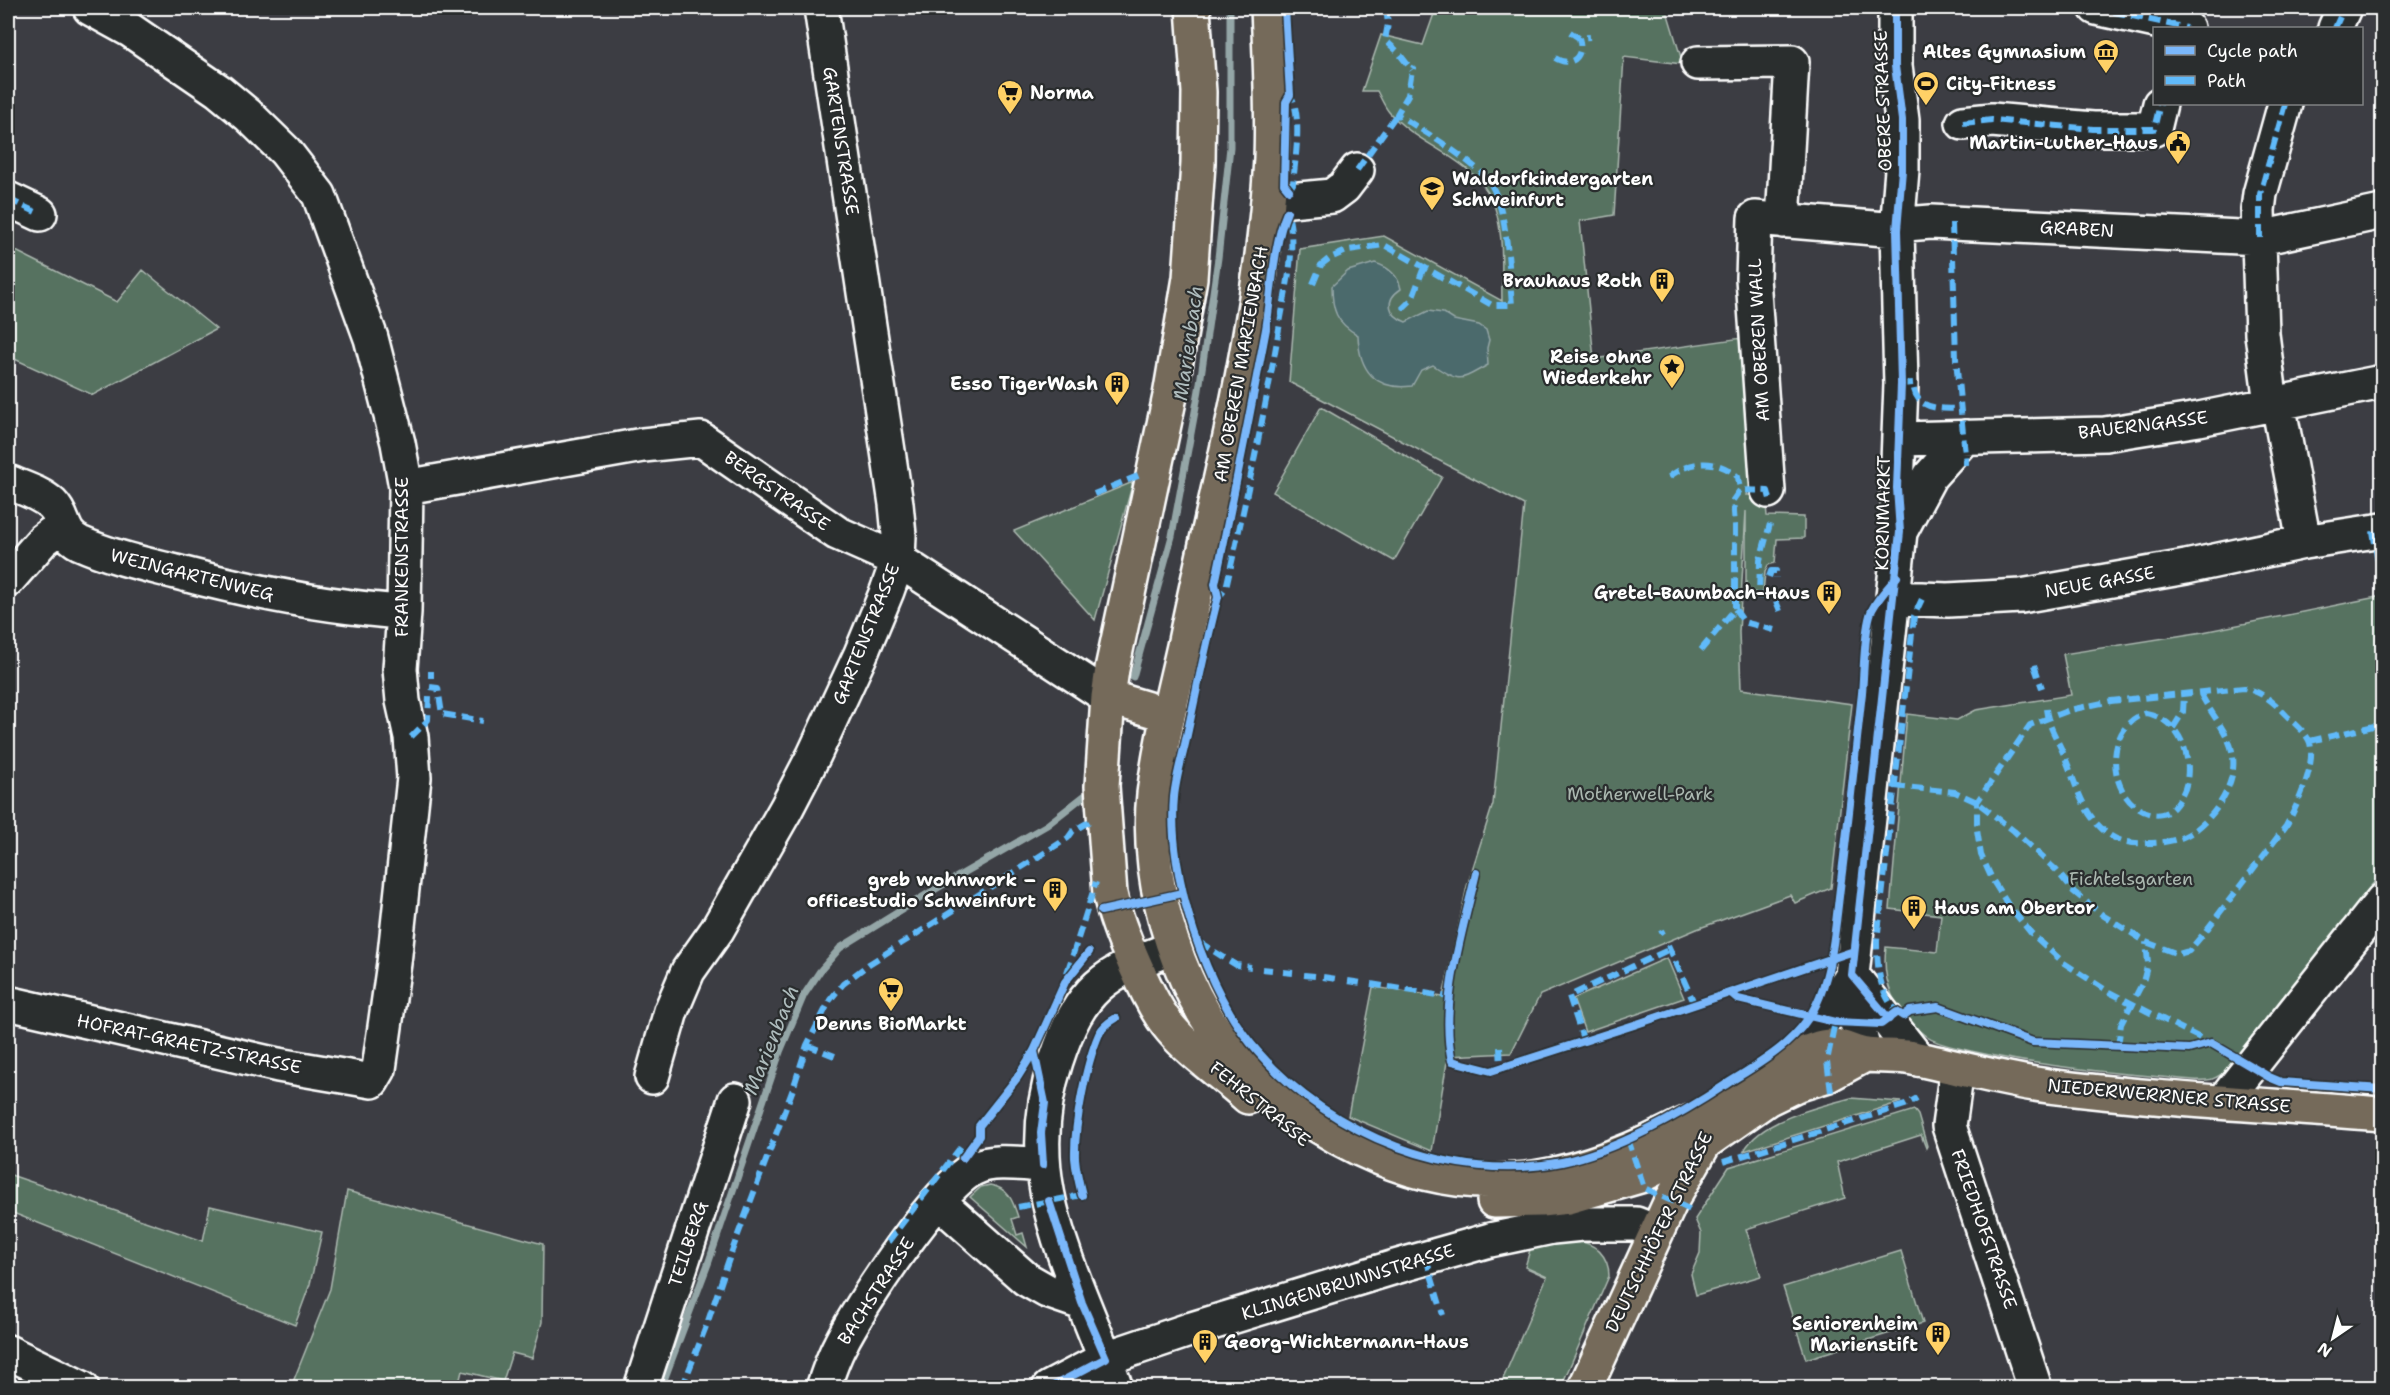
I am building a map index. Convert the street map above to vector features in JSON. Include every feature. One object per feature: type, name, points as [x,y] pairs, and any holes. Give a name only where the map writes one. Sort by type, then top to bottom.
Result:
[{"type":"main road","points":[[1134,962],[1113,908],[1102,786],[1112,669],[1170,396],[1190,278],[1198,164],[1199,92],[1193,8]]},
{"type":"main road","name":"AM OBEREN MARIENBACH","points":[[1174,948],[1161,898],[1153,840],[1153,799],[1168,715],[1239,395],[1262,264],[1271,141],[1268,8]]},
{"type":"main road","points":[[1108,697],[1168,715]]},
{"type":"main road","name":"FEHRSTRASSE","points":[[1174,948],[1194,996],[1216,1031],[1240,1063],[1275,1095],[1332,1135],[1363,1151],[1401,1166],[1466,1180],[1493,1182],[1563,1172],[1631,1149],[1718,1109],[1803,1054],[1831,1045],[1865,1055]]},
{"type":"main road","name":"FEHRSTRASSE","points":[[1134,962],[1170,1028],[1188,1047],[1271,1118],[1304,1142],[1329,1157],[1381,1181],[1463,1200],[1541,1200],[1568,1197],[1640,1176],[1704,1143],[1767,1099],[1796,1085],[1828,1075],[1865,1055]]},
{"type":"main road","name":"NIEDERWERRNER STRASSE","points":[[1865,1055],[1891,1055],[1918,1059],[2047,1086],[2223,1102],[2382,1113]]},
{"type":"main road","name":"DEUTSCHHÖFER STRASSE","points":[[1585,1388],[1656,1232],[1680,1182],[1704,1143],[1718,1109]]},
{"type":"street","name":"FRANKENSTRASSE","points":[[90,8],[130,30],[182,65],[248,115],[285,151],[320,195],[371,338],[398,443],[406,487],[404,612],[400,669],[403,701],[411,737],[414,778],[394,963],[379,1069],[372,1081]]},
{"type":"street","name":"GARTENSTRASSE","points":[[652,1077],[671,1011],[688,971],[722,921],[814,755],[864,645],[898,560],[899,535],[896,504],[821,8]]},
{"type":"street","name":"OBERE STRASSE","points":[[1895,8],[1895,66],[1902,120],[1902,170],[1897,230]]},
{"type":"street","points":[[2096,8],[2175,27]]},
{"type":"street","points":[[2335,27],[2344,8]]},
{"type":"street","points":[[1698,63],[1792,62],[1783,220]]},
{"type":"street","points":[[1963,123],[1992,120],[2092,129],[2154,129],[2160,105]]},
{"type":"street","points":[[2285,105],[2260,194],[2261,323],[2274,404],[2304,543]]},
{"type":"street","points":[[1268,202],[1332,196],[1344,187],[1358,170]]},
{"type":"street","points":[[8,199],[40,214]]},
{"type":"street","name":"GRABEN","points":[[1897,230],[1906,224],[1931,222],[2260,237],[2382,212]]},
{"type":"street","name":"AM OBEREN WALL","points":[[1768,490],[1754,278],[1755,218],[1897,230]]},
{"type":"street","name":"KORNMARKT","points":[[1865,1055],[1852,1003],[1852,975],[1900,532],[1897,488],[1900,374],[1897,230]]},
{"type":"street","name":"BAUERNGASSE","points":[[1900,439],[2105,434],[2199,419],[2382,382]]},
{"type":"street","name":"KORNMARKT","points":[[1900,532],[1930,476],[1965,437]]},
{"type":"street","name":"BERGSTRASSE","points":[[406,487],[643,445],[701,439],[837,533],[898,560],[1108,697]]},
{"type":"street","name":"WEINGARTENWEG","points":[[8,482],[41,496],[52,504],[60,515],[66,534],[77,542],[106,554],[249,592],[348,609],[404,612]]},
{"type":"street","points":[[8,580],[43,540],[63,525]]},
{"type":"street","name":"NEUE GASSE","points":[[1894,598],[1989,599],[2055,590],[2382,530]]},
{"type":"street","points":[[2223,1102],[2382,901]]},
{"type":"street","points":[[1111,1373],[1082,1303],[1045,1189],[1041,1133],[1045,1103],[1062,1042],[1091,992],[1101,982],[1134,962],[1174,948]]},
{"type":"street","points":[[1852,975],[1918,1059]]},
{"type":"street","name":"KORNMARKT","points":[[1803,1054],[1852,975]]},
{"type":"street","name":"HOFRAT-GRAETZ-STRASSE","points":[[8,1003],[247,1059],[372,1081]]},
{"type":"street","name":"FRIEDHOFSTRASSE","points":[[1957,1069],[1949,1126],[2035,1388]]},
{"type":"street","name":"TEILBERG","points":[[641,1388],[735,1100]]},
{"type":"street","name":"BACHSTRASSE","points":[[823,1388],[839,1345],[860,1309],[938,1201],[960,1177],[976,1167],[992,1164],[1043,1165]]},
{"type":"street","points":[[938,1201],[1026,1279],[1047,1291],[1082,1303]]},
{"type":"street","name":"KLINGENBRUNNSTRASSE","points":[[1049,1388],[1111,1373],[1238,1315],[1435,1256],[1552,1227],[1617,1222],[1636,1224],[1656,1232]]},
{"type":"street","points":[[8,1352],[82,1388]]},
{"type":"green space","name":"Motherwell-Park","points":[[1436,8],[1666,8],[1683,64],[1624,57],[1614,215],[1580,221],[1594,359],[1742,338],[1752,478],[1747,495],[1765,495],[1767,516],[1804,517],[1804,538],[1777,539],[1775,563],[1768,565],[1765,572],[1763,593],[1746,592],[1746,511],[1739,632],[1741,689],[1852,704],[1831,888],[1795,903],[1790,895],[1697,929],[1540,995],[1511,1053],[1448,1056],[1432,1151],[1348,1116],[1373,987],[1443,997],[1467,886],[1493,804],[1524,505],[1289,382],[1300,249],[1384,236],[1502,301],[1502,250],[1499,224],[1492,200],[1483,186],[1459,163],[1401,124],[1387,110],[1377,91],[1362,91],[1381,35],[1423,45]]},
{"type":"green space","points":[[10,248],[117,302],[143,270],[216,329],[93,395],[8,356],[8,254]]},
{"type":"green space","points":[[1321,407],[1442,477],[1394,561],[1273,492]]},
{"type":"green space","points":[[1133,482],[1095,620],[1014,531]]},
{"type":"green space","name":"Fichtelsgarten","points":[[2382,596],[2382,872],[2231,1067],[2214,1079],[2190,1080],[2041,1064],[1942,1044],[1931,1040],[1907,1019],[1893,998],[1889,986],[1885,961],[1886,947],[1937,952],[1941,915],[1890,909],[1907,714],[1957,720],[1976,710],[2071,695],[2063,654],[2203,632]]},
{"type":"green space","points":[[1667,958],[1684,998],[1585,1032],[1573,999]]},
{"type":"green space","points":[[1851,1098],[1901,1102],[1744,1151],[1752,1140],[1777,1123],[1808,1110]]},
{"type":"green space","points":[[1914,1110],[1918,1115],[1926,1148],[1921,1135],[1837,1162],[1845,1198],[1746,1229],[1761,1276],[1696,1295],[1691,1274],[1700,1253],[1701,1233],[1695,1219],[1729,1167]]},
{"type":"green space","points":[[8,1174],[203,1241],[210,1206],[322,1232],[310,1284],[295,1325],[8,1211]]},
{"type":"green space","points":[[990,1185],[1002,1189],[1012,1201],[1018,1217],[1012,1219],[1017,1235],[1023,1233],[1027,1247],[970,1197],[981,1187]]},
{"type":"green space","points":[[347,1191],[543,1244],[542,1322],[532,1358],[512,1353],[503,1381],[462,1371],[458,1387],[291,1387],[330,1289]]},
{"type":"green space","points":[[1575,1241],[1589,1244],[1600,1251],[1604,1256],[1609,1276],[1561,1387],[1499,1388],[1547,1277],[1525,1267],[1532,1243]]},
{"type":"green space","points":[[1901,1251],[1923,1323],[1806,1359],[1783,1287]]},
{"type":"shaded area","points":[[1375,263],[1392,272],[1400,284],[1401,289],[1390,302],[1395,315],[1406,322],[1428,311],[1443,313],[1454,320],[1479,325],[1486,330],[1489,340],[1488,365],[1460,378],[1449,375],[1433,365],[1421,370],[1412,386],[1388,385],[1372,376],[1362,358],[1358,335],[1340,321],[1334,309],[1332,286],[1348,271]]},
{"type":"waterway","name":"Marienbach","points":[[1133,677],[1172,536],[1199,390],[1218,258],[1230,147],[1230,8]]},
{"type":"waterway","name":"Marienbach","points":[[661,1388],[708,1264],[780,1052],[804,995],[820,971],[840,948],[929,893],[1047,825],[1084,796]]},
{"type":"marked path","points":[[1386,8],[1388,24],[1385,40],[1412,70]]},
{"type":"marked path","points":[[2096,8],[2182,27]]},
{"type":"marked path","points":[[2335,27],[2344,8]]},
{"type":"marked path","points":[[1570,32],[1579,38],[1590,37]]},
{"type":"marked path","points":[[1555,58],[1566,62],[1575,59],[1580,51],[1579,38]]},
{"type":"marked path","points":[[1313,284],[1321,265],[1330,258],[1349,250],[1384,245],[1492,305],[1512,305],[1504,225],[1501,209],[1490,183],[1473,165],[1397,114],[1408,95],[1414,66]]},
{"type":"marked path","points":[[1289,190],[1293,184],[1297,138],[1296,114],[1290,94]]},
{"type":"marked path","points":[[1963,123],[1992,120],[2093,129],[2154,129],[2160,105]]},
{"type":"marked path","points":[[2260,238],[2260,194],[2285,105]]},
{"type":"marked path","points":[[1357,170],[1397,114]]},
{"type":"marked path","points":[[8,199],[40,214]]},
{"type":"marked path","points":[[1217,600],[1226,588],[1255,456],[1288,283],[1291,254],[1288,214]]},
{"type":"marked path","points":[[1952,223],[1956,359],[1966,465]]},
{"type":"marked path","points":[[1402,309],[1412,299],[1424,267]]},
{"type":"marked path","points":[[1901,384],[1913,383],[1918,399],[1930,406],[1961,409]]},
{"type":"marked path","points":[[1669,477],[1686,467],[1713,464],[1738,477],[1740,490]]},
{"type":"marked path","points":[[1094,494],[1140,475]]},
{"type":"marked path","points":[[1701,650],[1735,609],[1733,500],[1740,490],[1768,491],[1770,499]]},
{"type":"marked path","points":[[1767,596],[1759,596],[1760,560],[1770,524]]},
{"type":"marked path","points":[[2373,531],[2382,587]]},
{"type":"marked path","points":[[1769,577],[1771,571],[1776,571],[1776,578]]},
{"type":"marked path","points":[[1901,1015],[1888,1000],[1884,991],[1879,971],[1877,941],[1914,616],[1922,599]]},
{"type":"marked path","points":[[1776,601],[1780,611]]},
{"type":"marked path","points":[[1735,609],[1744,622],[1774,630]]},
{"type":"marked path","points":[[2034,665],[2042,688]]},
{"type":"marked path","points":[[431,671],[431,678]]},
{"type":"marked path","points":[[430,687],[438,688],[442,714],[483,721]]},
{"type":"marked path","points":[[1894,786],[1955,792],[1977,802],[2014,831],[2056,870],[2074,892],[2104,916],[2146,942],[2178,954],[2189,951],[2286,826],[2304,786],[2310,763],[2310,743],[2303,732],[2272,701],[2244,688],[2111,701],[2070,710],[2030,725],[1977,802],[1977,830],[1981,855],[1993,881],[2009,906],[2031,933],[2064,963],[2109,992],[2210,1043]]},
{"type":"marked path","points":[[2046,709],[2052,729],[2092,818],[2112,837],[2121,841],[2160,842],[2183,837],[2203,824],[2220,804],[2231,780],[2233,757],[2228,740],[2200,692]]},
{"type":"marked path","points":[[2173,728],[2183,712],[2184,694]]},
{"type":"marked path","points":[[411,737],[428,720],[429,696]]},
{"type":"marked path","points":[[2146,713],[2157,716],[2173,729],[2180,738],[2187,758],[2188,769],[2184,791],[2173,808],[2161,814],[2152,814],[2137,807],[2126,796],[2118,781],[2115,765],[2116,748],[2122,733],[2131,721],[2146,713]]},
{"type":"marked path","points":[[2310,741],[2382,724]]},
{"type":"marked path","points":[[682,1388],[793,1089],[807,1045],[830,1000],[843,984],[869,964],[1068,838],[1073,831],[1090,821]]},
{"type":"marked path","points":[[1067,973],[1096,882]]},
{"type":"marked path","points":[[1661,930],[1663,934]]},
{"type":"marked path","points":[[1199,942],[1236,965],[1251,967]]},
{"type":"marked path","points":[[2118,1046],[2121,1024],[2143,982],[2148,963],[2146,942]]},
{"type":"marked path","points":[[1668,945],[1695,1005]]},
{"type":"marked path","points":[[1584,1042],[1569,996],[1670,949]]},
{"type":"marked path","points":[[1262,969],[1272,970]]},
{"type":"marked path","points":[[1283,972],[1293,973]]},
{"type":"marked path","points":[[1304,975],[1315,976]]},
{"type":"marked path","points":[[1323,977],[1336,979]]},
{"type":"marked path","points":[[1348,981],[1361,983]]},
{"type":"marked path","points":[[1371,984],[1449,997]]},
{"type":"marked path","points":[[1831,1092],[1827,1061],[1835,1022]]},
{"type":"marked path","points":[[807,1045],[837,1057]]},
{"type":"marked path","points":[[1500,1047],[1501,1068]]},
{"type":"marked path","points":[[1723,1162],[1905,1105],[1917,1098]]},
{"type":"marked path","points":[[1628,1139],[1644,1188],[1693,1211]]},
{"type":"marked path","points":[[888,1242],[963,1144]]},
{"type":"marked path","points":[[1018,1207],[1082,1195],[1081,1190]]},
{"type":"marked path","points":[[1426,1258],[1443,1315]]},
{"type":"cycle path","points":[[1285,8],[1290,95],[1286,102],[1284,184],[1289,190]]},
{"type":"cycle path","points":[[1889,1019],[1852,975],[1900,532],[1897,488],[1901,384],[1897,230],[1902,170],[1902,120],[1895,66],[1895,8]]},
{"type":"cycle path","points":[[1287,212],[1279,239],[1266,329],[1215,584],[1218,597],[1176,781],[1173,828],[1184,897],[1194,932],[1222,999],[1239,1028],[1258,1052],[1288,1081],[1321,1107],[1357,1129],[1396,1146],[1437,1159],[1478,1166],[1520,1167],[1562,1162],[1604,1150],[1668,1120],[1767,1058],[1792,1037],[1813,1011],[1825,982],[1834,939],[1847,833],[1868,623],[1875,605],[1897,577]]},
{"type":"cycle path","points":[[1476,873],[1450,991],[1449,1038],[1452,1061],[1491,1071],[1854,951]]},
{"type":"cycle path","points":[[1101,911],[1182,893]]},
{"type":"cycle path","points":[[963,1158],[979,1136],[979,1126],[1017,1078],[1034,1051],[1065,982],[1089,952]]},
{"type":"cycle path","points":[[1731,993],[1738,999],[1835,1022],[1881,1024],[1897,1012],[1903,1016],[1910,1011],[1938,1007],[2033,1042],[2189,1049],[2211,1043],[2281,1082],[2382,1089]]},
{"type":"cycle path","points":[[1082,1195],[1075,1158],[1076,1129],[1082,1095],[1099,1034],[1116,1018]]},
{"type":"cycle path","points":[[1034,1051],[1045,1103],[1041,1133],[1043,1165]]},
{"type":"cycle path","points":[[1049,1201],[1082,1303],[1106,1358],[1049,1388]]},
{"type":"place","name":"Altes Gymnasium","points":[[2106,75]]},
{"type":"place","name":"City-Fitness","points":[[1926,107]]},
{"type":"place","name":"Norma","points":[[1010,116]]},
{"type":"place","name":"Martin-Luther-Haus","points":[[2178,166]]},
{"type":"place","name":"Waldorfkindergarten Schweinfurt","points":[[1432,212]]},
{"type":"place","name":"Brauhaus Roth","points":[[1662,304]]},
{"type":"place","name":"Reise ohne Wiederkehr","points":[[1672,390]]},
{"type":"place","name":"Esso TigerWash","points":[[1117,407]]},
{"type":"place","name":"Gretel-Baumbach-Haus","points":[[1829,616]]},
{"type":"place","name":"greb wohnwork – officestudio Schweinfurt","points":[[1055,913]]},
{"type":"place","name":"Haus am Obertor","points":[[1914,931]]},
{"type":"place","name":"Denns BioMarkt","points":[[891,1013]]},
{"type":"place","name":"Seniorenheim Marienstift","points":[[1938,1357]]},
{"type":"place","name":"Georg-Wichtermann-Haus","points":[[1205,1365]]}]
